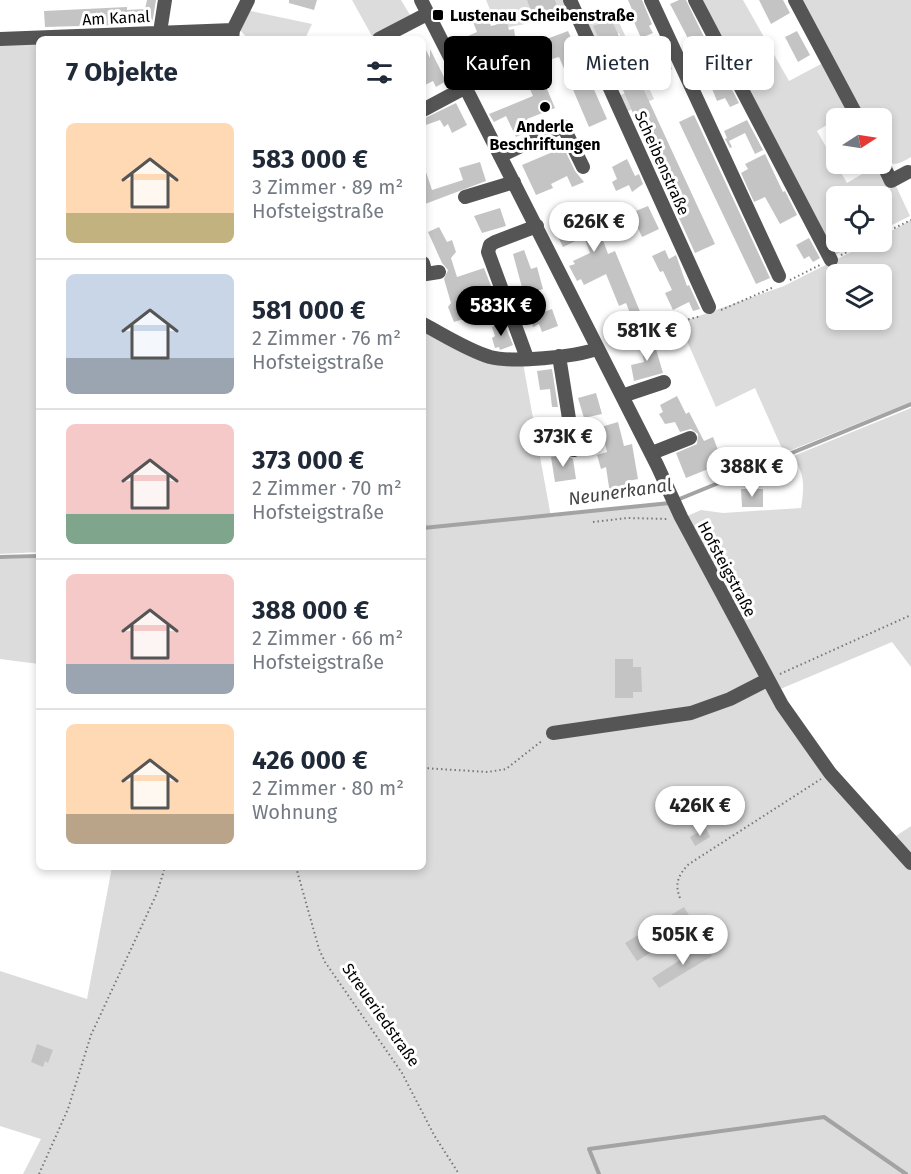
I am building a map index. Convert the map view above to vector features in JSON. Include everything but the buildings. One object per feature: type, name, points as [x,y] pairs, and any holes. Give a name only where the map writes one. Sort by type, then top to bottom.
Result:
[{"type":"street","points":[[160,32],[165,0]]},
{"type":"street","points":[[235,36],[248,0]]},
{"type":"street","name":"Scheibenstraße","points":[[570,0],[708,312]]},
{"type":"street","points":[[651,0],[779,276]]},
{"type":"street","points":[[694,0],[831,260]]},
{"type":"street","points":[[795,0],[853,108]]},
{"type":"street","points":[[383,36],[425,4]]},
{"type":"street","name":"Hofsteigstraße","points":[[425,4],[444,42]]},
{"type":"street","name":"Am Kanal","points":[[69,36],[160,32],[235,36]]},
{"type":"street","name":"Am Kanal","points":[[0,39],[36,37]]},
{"type":"street","points":[[426,108],[460,90]]},
{"type":"street","name":"Hofsteigstraße","points":[[467,90],[597,349],[652,453],[680,514],[767,680],[830,773],[911,863]]},
{"type":"street","points":[[500,156],[563,126],[583,167]]},
{"type":"street","points":[[888,174],[891,181],[908,172]]},
{"type":"street","points":[[465,197],[514,182]]},
{"type":"street","points":[[527,358],[488,252],[490,245],[495,242],[537,226]]},
{"type":"street","points":[[426,274],[439,272]]},
{"type":"street","points":[[426,325],[492,357],[559,357],[597,349]]},
{"type":"street","points":[[559,357],[574,450]]},
{"type":"street","points":[[622,396],[664,382]]},
{"type":"street","points":[[652,453],[690,438]]},
{"type":"street","points":[[553,733],[691,713],[730,699],[767,680]]},
{"type":"path","points":[[892,229],[911,220]]},
{"type":"path","points":[[649,330],[708,312],[783,284],[847,252]]},
{"type":"path","points":[[593,522],[627,518],[668,519],[680,514]]},
{"type":"path","points":[[767,680],[911,615]]},
{"type":"path","points":[[426,768],[478,772],[506,769],[553,733]]},
{"type":"path","points":[[680,898],[676,889],[678,880],[681,872],[689,864],[830,773]]},
{"type":"path","points":[[39,1174],[68,1109],[91,1035],[157,893],[164,870]]},
{"type":"path","name":"Streueriedstraße","points":[[297,870],[319,949],[325,962],[402,1073],[434,1136],[459,1174]]},
{"type":"shaded area","points":[[352,0],[401,0],[410,15],[372,36]]},
{"type":"shaded area","points":[[486,0],[527,0],[553,12],[559,10],[555,0],[566,0],[570,11],[498,29]]},
{"type":"shaded area","points":[[698,0],[743,0],[763,36],[717,36]]},
{"type":"shaded area","points":[[795,0],[911,0],[911,157],[903,162],[892,164],[892,108],[855,108]]},
{"type":"shaded area","points":[[613,9],[625,36],[617,34],[610,19],[594,26],[598,36],[590,36],[584,21]]},
{"type":"shaded area","points":[[246,10],[312,24],[306,36],[245,36],[240,30]]},
{"type":"shaded area","points":[[213,29],[226,36],[64,36]]},
{"type":"shaded area","points":[[36,37],[36,552],[0,554],[0,39]]},
{"type":"shaded area","points":[[774,55],[789,81],[821,64],[846,108],[826,108],[826,125],[817,131],[826,147],[826,174],[842,174],[847,183],[862,174],[882,174],[888,186],[826,186],[826,238],[746,90],[774,90]]},
{"type":"shaded area","points":[[625,90],[650,90],[654,99],[624,113],[617,97],[625,93]]},
{"type":"shaded area","points":[[896,186],[910,216],[892,225],[892,188]]},
{"type":"shaded area","points":[[911,220],[911,402],[784,453],[755,388],[716,407],[679,323],[784,286],[826,265],[826,330],[892,330],[892,264],[828,264],[851,252],[892,252],[892,230]]},
{"type":"shaded area","points":[[426,332],[523,363],[551,517],[669,504],[685,517],[701,510],[723,513],[801,508],[802,474],[791,457],[911,408],[911,667],[892,642],[778,690],[858,800],[893,838],[911,826],[911,1174],[23,1174],[41,1139],[0,1126],[0,971],[87,999],[111,870],[426,870]]},
{"type":"shaded area","points":[[36,558],[36,664],[0,659],[0,559]]},
{"type":"waterway","name":"Neunerkanal","points":[[677,500],[911,404]]},
{"type":"waterway","name":"Neunerkanal","points":[[426,528],[670,503]]},
{"type":"waterway","name":"Neunerkanal","points":[[0,557],[36,556]]},
{"type":"waterway","points":[[599,1174],[589,1149],[824,1117],[906,1174]]},
{"type":"place","name":"Lustenau Scheibenstraße","points":[[438,15]]},
{"type":"place","name":"Anderle Beschriftungen","points":[[545,107]]}]
